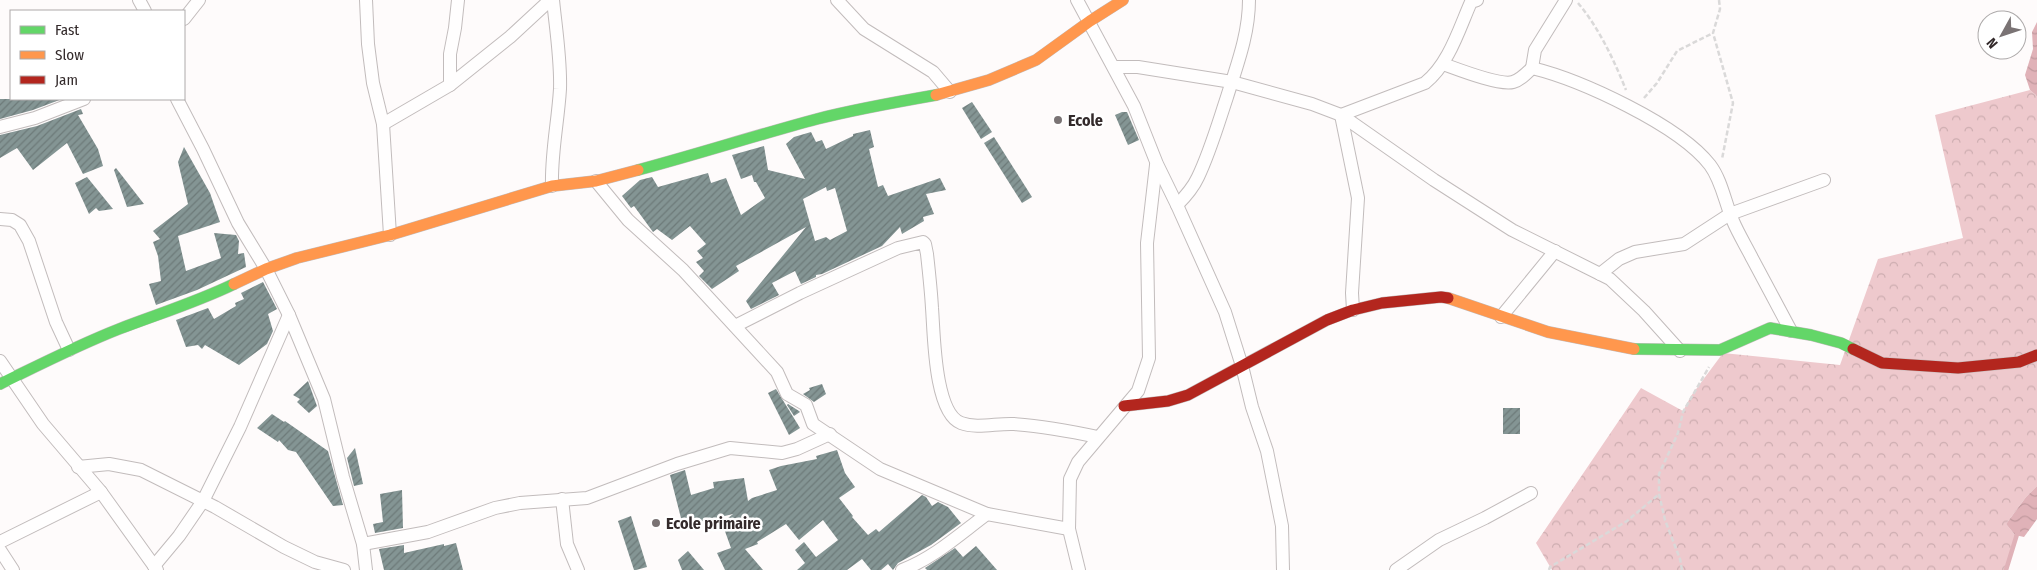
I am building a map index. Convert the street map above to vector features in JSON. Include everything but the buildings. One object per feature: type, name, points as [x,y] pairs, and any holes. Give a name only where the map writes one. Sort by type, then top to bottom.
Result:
[{"type":"street","points":[[185,18],[199,0]]},
{"type":"street","points":[[366,0],[370,64],[383,124],[390,235]]},
{"type":"street","points":[[450,85],[450,54],[458,0]]},
{"type":"street","points":[[383,124],[450,85],[510,38],[552,0]]},
{"type":"street","points":[[552,0],[559,56],[560,89],[557,132],[552,148],[552,186]]},
{"type":"street","points":[[837,0],[864,28],[933,72],[950,92]]},
{"type":"street","points":[[1078,0],[1134,106],[1156,164],[1177,205],[1225,312],[1242,366],[1252,407],[1267,451],[1282,526],[1283,570]]},
{"type":"street","points":[[0,384],[69,350],[201,300],[266,269],[325,251],[390,235],[552,186],[596,181],[703,153],[816,119],[867,107],[950,92],[989,80],[1036,60],[1123,0]]},
{"type":"street","points":[[1177,205],[1191,190],[1198,177],[1215,132],[1243,48],[1249,15],[1249,0]]},
{"type":"street","points":[[1340,115],[1425,83],[1443,64],[1471,2],[1477,0]]},
{"type":"street","points":[[1443,64],[1490,79],[1511,83],[1520,79],[1532,68],[1535,50],[1566,0]]},
{"type":"street","points":[[1114,67],[1138,66],[1232,82],[1312,104],[1340,115],[1491,216],[1600,274],[1621,288],[1680,350]]},
{"type":"street","points":[[1532,68],[1594,90],[1671,130],[1710,165],[1717,177],[1730,214],[1791,332]]},
{"type":"street","points":[[0,127],[35,118],[81,100]]},
{"type":"street","points":[[178,100],[204,149],[238,223],[266,269],[289,315],[324,399],[343,477],[363,544],[366,570]]},
{"type":"street","points":[[1340,115],[1358,198],[1352,293],[1353,310]]},
{"type":"street","points":[[1079,570],[1069,530],[1070,479],[1078,462],[1138,391],[1149,358],[1147,243],[1156,164]]},
{"type":"street","points":[[1600,274],[1619,259],[1635,252],[1689,241],[1730,214],[1824,180]]},
{"type":"street","points":[[596,181],[628,220],[683,270],[777,372],[787,394],[806,405],[813,424],[880,469],[987,514],[1069,530]]},
{"type":"street","points":[[0,219],[12,220],[20,225],[29,241],[56,322],[69,350]]},
{"type":"street","points":[[735,326],[800,293],[898,248],[923,242],[927,254],[936,364],[941,391],[954,419],[970,425],[1012,424],[1062,429],[1098,437]]},
{"type":"street","points":[[1501,317],[1555,251]]},
{"type":"street","points":[[1124,406],[1168,401],[1188,395],[1327,320],[1353,310],[1382,303],[1441,297],[1455,300],[1548,332],[1636,349],[1720,350],[1770,328],[1812,335],[1842,344],[1882,363],[1958,368],[2019,362],[2037,355]]},
{"type":"street","points":[[0,361],[43,424],[101,492],[155,568],[204,501],[240,427],[289,315]]},
{"type":"street","points":[[363,544],[428,532],[495,508],[520,503],[587,498],[677,464],[730,448],[782,453],[797,449],[830,434]]},
{"type":"street","points":[[78,467],[109,464],[141,470],[204,501],[284,547],[315,562],[344,570]]},
{"type":"street","points":[[0,542],[101,492]]},
{"type":"street","points":[[1396,570],[1439,540],[1485,518],[1530,493]]},
{"type":"street","points":[[562,499],[567,544],[578,570]]},
{"type":"street","points":[[902,570],[938,551],[987,514]]},
{"type":"street","points":[[0,550],[13,570]]},
{"type":"path","points":[[1576,0],[1585,11],[1616,64],[1634,111],[1657,83],[1677,50],[1713,33]]},
{"type":"path","points":[[1717,177],[1726,143],[1733,103],[1713,33],[1720,9],[1719,0]]},
{"type":"path","points":[[1682,570],[1680,559],[1665,520],[1659,494],[1659,474],[1678,433],[1683,412],[1720,350]]},
{"type":"path","points":[[1549,570],[1550,567],[1627,521],[1659,494]]},
{"type":"green space","points":[[2030,90],[2037,96],[2037,486],[2026,497],[2006,524],[2015,535],[2006,570],[1552,570],[1536,543],[1641,388],[1683,411],[1691,396],[1723,353],[1840,365],[1878,259],[1963,238],[1935,115]]},
{"type":"water","points":[[2037,22],[2037,96],[2030,90],[2025,75],[2033,49],[2032,32]]},
{"type":"water","points":[[2037,486],[2037,519],[2024,537],[2015,535],[2006,524],[2026,497]]},
{"type":"waterway","points":[[2006,570],[2018,531]]},
{"type":"traffic: fast","points":[[638,170],[817,119],[936,95]]},
{"type":"traffic: fast","points":[[0,384],[104,335],[234,284]]},
{"type":"traffic: fast","points":[[1634,349],[1720,350],[1770,328],[1811,335],[1841,343],[1853,349]]},
{"type":"traffic: slow","points":[[936,95],[989,80],[1036,60],[1123,0]]},
{"type":"traffic: slow","points":[[234,284],[266,269],[297,258],[390,235],[552,186],[596,181],[638,170]]},
{"type":"traffic: slow","points":[[1448,298],[1548,332],[1634,349]]},
{"type":"traffic: jam","points":[[1124,406],[1168,401],[1188,395],[1327,320],[1353,310],[1382,303],[1441,297],[1448,298]]},
{"type":"traffic: jam","points":[[1853,349],[1882,363],[1958,368],[2019,362],[2037,355]]},
{"type":"place","name":"Ecole","points":[[1058,120]]},
{"type":"place","name":"Ecole primaire","points":[[656,523]]}]
